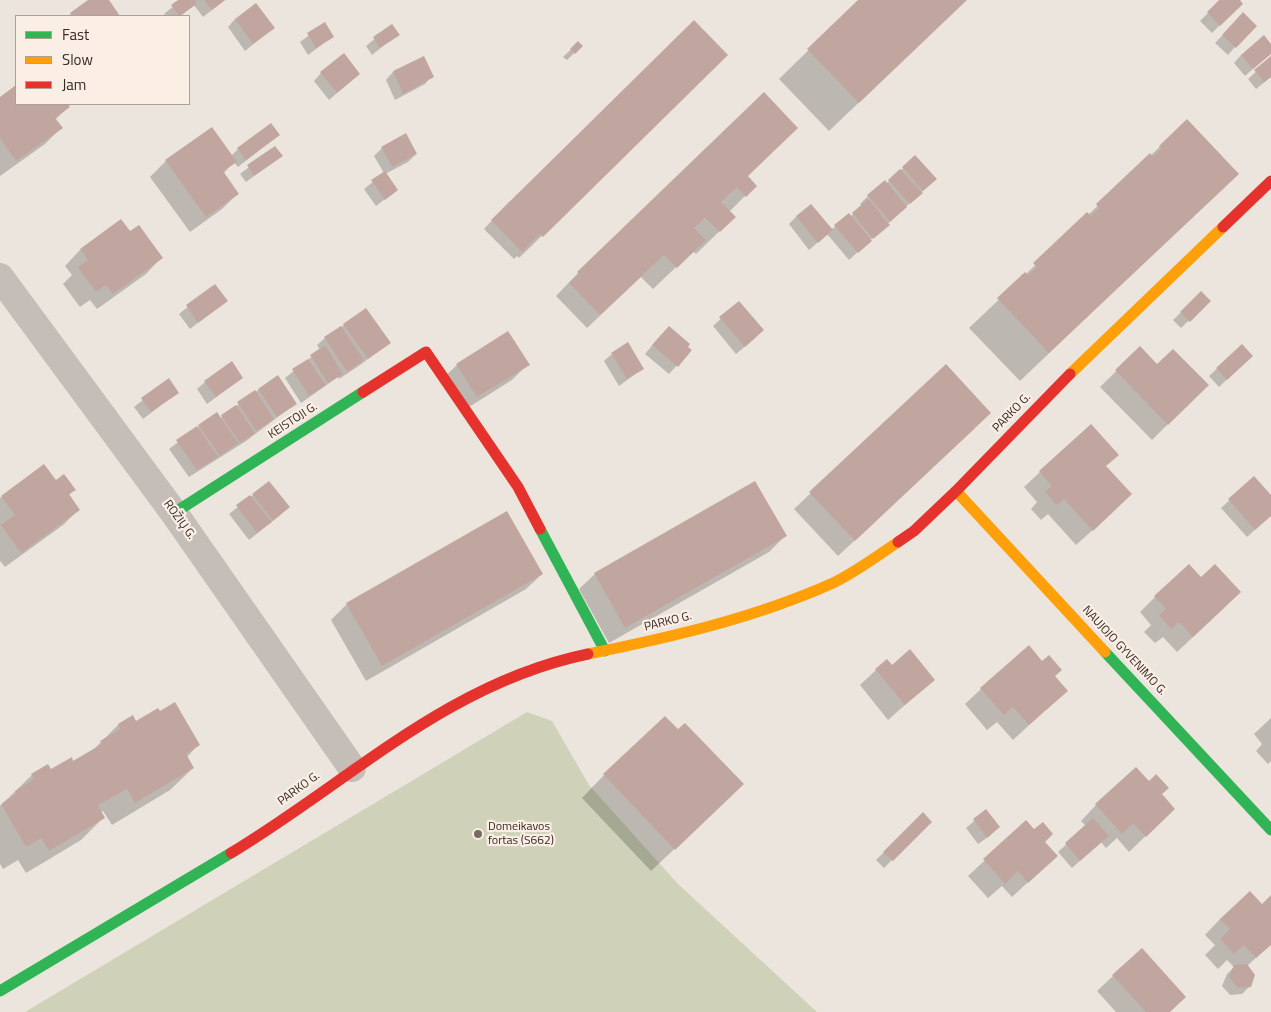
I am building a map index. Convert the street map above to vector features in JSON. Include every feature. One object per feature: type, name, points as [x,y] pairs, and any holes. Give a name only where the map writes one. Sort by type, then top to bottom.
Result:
[{"type":"street","name":"PARKO G.","points":[[0,992],[250,841],[403,734],[456,704],[514,677],[564,659],[672,637],[771,608],[835,582],[914,531],[956,491],[1035,408],[1271,181]]},
{"type":"street","name":"ROŽIŲ G.","points":[[0,277],[174,513],[352,768]]},
{"type":"street","name":"KEISTOJI G.","points":[[174,513],[426,352],[518,487],[605,650]]},
{"type":"street","name":"NAUJOJO GYVENIMO G.","points":[[956,491],[1271,830]]},
{"type":"green space","name":"Domeikavos fortas (S662)","points":[[527,712],[552,721],[589,785],[678,884],[817,1012],[25,1012]]},
{"type":"building","points":[[88,0],[109,0],[119,15],[71,15],[70,13]]},
{"type":"building","points":[[178,0],[195,0],[197,4],[180,15],[178,15],[171,5]]},
{"type":"building","points":[[204,0],[225,0],[212,10]]},
{"type":"building","points":[[858,0],[967,0],[859,103],[807,49]]},
{"type":"building","points":[[1219,0],[1240,0],[1243,4],[1220,26],[1207,12]]},
{"type":"building","points":[[256,3],[275,28],[253,44],[235,19]]},
{"type":"building","points":[[1243,12],[1257,26],[1236,48],[1222,35]]},
{"type":"building","points":[[694,20],[728,55],[543,237],[540,234],[522,252],[491,220]]},
{"type":"building","points":[[325,22],[334,37],[316,48],[307,33]]},
{"type":"building","points":[[392,24],[400,35],[380,48],[373,37]]},
{"type":"building","points":[[1264,35],[1271,44],[1271,54],[1253,69],[1241,55]]},
{"type":"building","points":[[578,41],[583,46],[575,54],[570,49]]},
{"type":"building","points":[[344,53],[360,74],[337,93],[320,72]]},
{"type":"building","points":[[424,56],[434,77],[403,94],[393,71]]},
{"type":"building","points":[[1271,56],[1271,77],[1264,82],[1254,70]]},
{"type":"building","points":[[15,86],[15,105],[69,105],[70,107],[55,118],[63,128],[16,161],[0,138],[0,97]]},
{"type":"building","points":[[764,92],[798,128],[748,176],[757,186],[746,197],[737,187],[721,202],[736,217],[720,232],[705,218],[694,228],[706,240],[677,268],[664,255],[600,315],[569,283],[579,274],[577,272]]},
{"type":"building","points":[[1187,119],[1239,174],[1049,353],[997,298],[1025,272],[1028,275],[1037,267],[1033,263],[1087,212],[1091,216],[1099,208],[1096,204],[1150,153],[1153,157],[1161,149],[1159,146]]},
{"type":"building","points":[[271,123],[280,135],[246,160],[237,148]]},
{"type":"building","points":[[212,127],[237,162],[223,171],[239,194],[206,217],[165,160]]},
{"type":"building","points":[[406,133],[417,154],[392,167],[381,147]]},
{"type":"building","points":[[275,146],[283,156],[254,176],[247,165]]},
{"type":"building","points":[[915,155],[937,179],[923,191],[902,167]]},
{"type":"building","points":[[900,169],[923,193],[910,204],[888,180]]},
{"type":"building","points":[[385,171],[398,190],[385,200],[371,180]]},
{"type":"building","points":[[885,180],[907,207],[890,222],[867,195]]},
{"type":"building","points":[[868,199],[890,225],[873,239],[852,213]]},
{"type":"building","points":[[811,204],[833,230],[818,243],[796,216]]},
{"type":"building","points":[[849,213],[872,241],[858,253],[834,225]]},
{"type":"building","points":[[121,219],[130,231],[139,225],[163,258],[113,294],[106,285],[96,292],[78,267],[88,260],[80,249]]},
{"type":"building","points":[[215,284],[228,301],[198,323],[186,305]]},
{"type":"building","points":[[1201,291],[1211,301],[1190,322],[1180,312]]},
{"type":"building","points":[[739,301],[764,330],[745,347],[719,317]]},
{"type":"building","points":[[366,308],[391,343],[368,359],[343,324]]},
{"type":"building","points":[[341,326],[364,360],[347,372],[324,337]]},
{"type":"building","points":[[669,326],[690,344],[688,347],[692,350],[678,367],[652,345]]},
{"type":"building","points":[[508,331],[530,365],[477,397],[456,364]]},
{"type":"building","points":[[628,342],[644,369],[627,379],[611,353]]},
{"type":"building","points":[[1242,344],[1253,356],[1227,380],[1216,368]]},
{"type":"building","points":[[325,345],[343,374],[328,383],[310,355]]},
{"type":"building","points":[[1140,346],[1157,364],[1173,349],[1209,385],[1168,425],[1115,370]]},
{"type":"building","points":[[308,359],[326,385],[309,396],[292,369]]},
{"type":"building","points":[[232,361],[243,378],[216,397],[204,381]]},
{"type":"building","points":[[946,364],[991,413],[855,541],[809,492]]},
{"type":"building","points":[[278,375],[297,404],[277,417],[258,389]]},
{"type":"building","points":[[169,378],[179,393],[151,412],[141,398]]},
{"type":"building","points":[[255,390],[274,419],[256,431],[237,402]]},
{"type":"building","points":[[236,405],[255,433],[240,443],[221,415]]},
{"type":"building","points":[[217,412],[238,443],[220,456],[198,425]]},
{"type":"building","points":[[1091,424],[1119,455],[1106,466],[1132,494],[1093,531],[1064,499],[1057,505],[1045,492],[1052,486],[1039,471]]},
{"type":"building","points":[[197,426],[218,457],[197,470],[176,440]]},
{"type":"building","points":[[44,464],[56,480],[64,474],[76,490],[69,494],[80,510],[21,553],[1,525],[15,515],[1,496]]},
{"type":"building","points":[[1254,476],[1271,495],[1271,516],[1255,530],[1228,499]]},
{"type":"building","points":[[269,481],[290,507],[273,521],[252,494]]},
{"type":"building","points":[[755,481],[787,536],[625,628],[594,573]]},
{"type":"building","points":[[250,495],[272,522],[257,533],[236,505]]},
{"type":"building","points":[[507,511],[543,574],[382,666],[346,603]]},
{"type":"building","points":[[1189,564],[1201,577],[1215,564],[1241,592],[1193,637],[1179,622],[1171,629],[1159,615],[1166,609],[1154,596]]},
{"type":"building","points":[[1029,645],[1042,661],[1049,655],[1062,670],[1055,676],[1068,691],[1029,725],[1013,707],[1004,715],[980,688]]},
{"type":"building","points":[[910,649],[935,680],[905,705],[875,669],[887,659],[892,665]]},
{"type":"building","points":[[175,702],[200,745],[186,754],[194,768],[135,803],[127,789],[98,805],[105,818],[49,851],[41,838],[26,847],[1,804],[16,794],[15,791],[34,779],[31,774],[48,764],[51,769],[72,757],[73,761],[102,744],[100,741],[120,729],[118,724],[133,715],[136,721],[158,708],[160,711]]},
{"type":"building","points":[[665,716],[678,729],[685,723],[744,784],[675,850],[603,774]]},
{"type":"building","points":[[1136,767],[1149,781],[1156,774],[1169,788],[1162,794],[1175,809],[1146,837],[1133,823],[1122,834],[1095,804]]},
{"type":"building","points":[[986,809],[1000,827],[987,838],[973,819]]},
{"type":"building","points":[[923,812],[932,822],[893,861],[883,852]]},
{"type":"building","points":[[1093,818],[1109,836],[1080,861],[1065,843]]},
{"type":"building","points":[[1026,820],[1034,829],[1043,822],[1053,834],[1045,842],[1058,856],[1028,883],[1018,871],[1005,884],[983,859]]},
{"type":"building","points":[[1250,891],[1262,904],[1271,895],[1271,945],[1256,958],[1244,945],[1234,954],[1220,939],[1230,929],[1220,919]]},
{"type":"building","points":[[1142,948],[1186,997],[1170,1012],[1146,1012],[1112,975]]},
{"type":"building","points":[[1247,964],[1255,975],[1251,987],[1238,988],[1229,977],[1234,965]]},
{"type":"traffic: fast","points":[[174,513],[363,392]]},
{"type":"traffic: fast","points":[[540,529],[605,651]]},
{"type":"traffic: fast","points":[[1105,652],[1271,830]]},
{"type":"traffic: fast","points":[[0,991],[231,853]]},
{"type":"traffic: slow","points":[[1070,374],[1223,227]]},
{"type":"traffic: slow","points":[[956,491],[1105,652]]},
{"type":"traffic: slow","points":[[588,654],[651,641],[713,625],[774,606],[842,579],[898,542]]},
{"type":"traffic: jam","points":[[1223,227],[1271,181]]},
{"type":"traffic: jam","points":[[363,392],[426,352],[518,487],[540,529]]},
{"type":"traffic: jam","points":[[898,542],[914,531],[956,491],[1070,374]]},
{"type":"traffic: jam","points":[[231,853],[444,711],[489,687],[537,668],[588,654]]},
{"type":"place","name":"Domeikavos fortas (S662)","points":[[478,834]]}]
